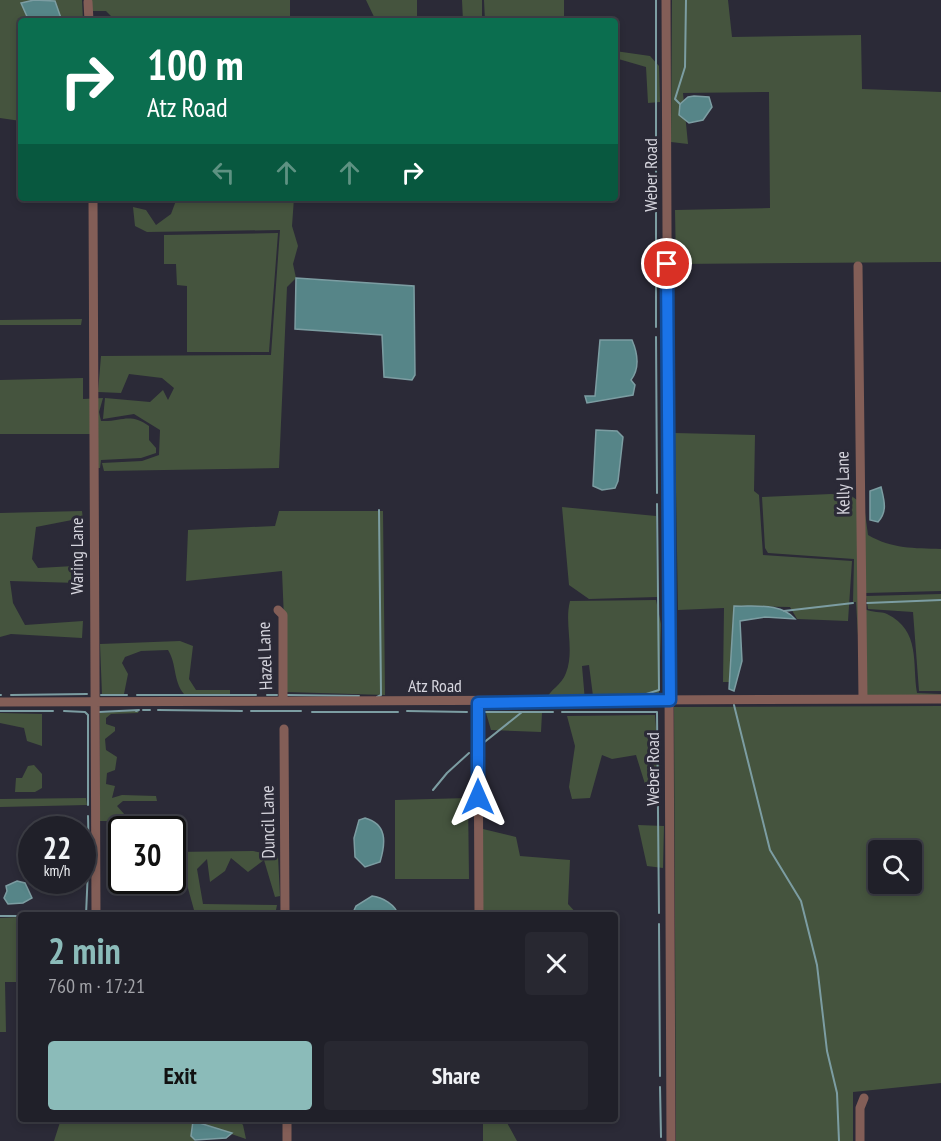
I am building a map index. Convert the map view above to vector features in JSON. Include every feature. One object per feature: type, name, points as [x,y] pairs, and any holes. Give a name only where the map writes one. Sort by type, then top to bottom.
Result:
[{"type":"street","name":"Weber Road","points":[[666,0],[671,1141]]},
{"type":"street","points":[[88,2],[89,18]]},
{"type":"street","name":"Waring Lane","points":[[93,201],[96,912]]},
{"type":"street","name":"Kelly Lane","points":[[858,266],[862,699]]},
{"type":"street","name":"Hazel Lane","points":[[278,610],[283,615],[283,701]]},
{"type":"street","name":"Atz Road","points":[[0,702],[478,703],[941,699]]},
{"type":"street","points":[[478,703],[479,912]]},
{"type":"street","name":"Duncil Lane","points":[[284,729],[285,912]]},
{"type":"street","points":[[860,1141],[860,1108],[864,1098]]},
{"type":"street","points":[[287,1122],[287,1141]]},
{"type":"shaded area","points":[[0,0],[82,0],[83,18],[18,18],[18,121],[0,118]]},
{"type":"shaded area","points":[[34,0],[55,1],[61,18],[28,18],[21,3]]},
{"type":"shaded area","points":[[91,0],[290,0],[290,18],[135,18],[111,16],[106,11],[92,11]]},
{"type":"shaded area","points":[[366,0],[417,0],[416,18],[375,18]]},
{"type":"shaded area","points":[[462,0],[482,0],[482,18],[463,18]]},
{"type":"shaded area","points":[[484,0],[564,0],[564,18],[485,18]]},
{"type":"shaded area","points":[[672,0],[728,0],[732,37],[861,35],[862,89],[941,92],[941,262],[676,264],[675,210],[770,208],[769,92],[683,93],[688,144],[671,142]]},
{"type":"shaded area","points":[[618,51],[650,56],[659,66],[660,102],[648,103],[646,67],[618,59]]},
{"type":"shaded area","points":[[688,97],[709,97],[712,107],[703,120],[689,123],[679,115],[680,104]]},
{"type":"shaded area","points":[[176,201],[294,201],[292,226],[298,246],[293,264],[296,278],[287,287],[279,468],[104,471],[102,463],[142,461],[159,455],[160,430],[134,414],[103,419],[105,398],[150,402],[163,390],[168,400],[174,388],[162,378],[129,374],[121,393],[98,392],[101,356],[271,355],[280,230],[147,232],[135,226],[133,207],[146,210],[156,225],[171,214]]},
{"type":"shaded area","points":[[278,233],[269,352],[187,352],[187,286],[177,285],[176,264],[164,264],[164,235]]},
{"type":"shaded area","points":[[296,278],[414,286],[415,375],[412,380],[384,377],[382,335],[295,329]]},
{"type":"shaded area","points":[[82,319],[81,325],[0,325],[0,320]]},
{"type":"shaded area","points":[[600,340],[632,340],[637,361],[636,371],[631,380],[635,385],[633,395],[587,403],[585,396],[595,396]]},
{"type":"shaded area","points":[[83,378],[83,399],[103,398],[99,412],[101,421],[136,419],[149,426],[149,440],[156,448],[156,453],[141,458],[101,460],[100,468],[97,468],[96,434],[0,434],[0,380]]},
{"type":"shaded area","points":[[596,430],[617,431],[623,437],[618,481],[615,488],[602,490],[593,486]]},
{"type":"shaded area","points":[[675,433],[755,435],[754,491],[759,495],[763,555],[852,561],[848,621],[797,619],[790,607],[734,606],[730,682],[723,682],[724,608],[678,610]]},
{"type":"shaded area","points":[[881,487],[884,510],[878,522],[870,520],[870,491]]},
{"type":"shaded area","points":[[850,495],[864,505],[868,535],[877,540],[903,547],[941,549],[941,591],[866,593],[865,609],[887,614],[905,629],[913,649],[917,693],[941,694],[941,702],[862,703],[856,602],[853,602],[854,559],[768,553],[765,548],[762,497]]},
{"type":"shaded area","points":[[562,507],[656,516],[657,597],[589,599],[569,585]]},
{"type":"shaded area","points":[[82,511],[84,530],[79,531],[72,520],[36,527],[32,559],[38,568],[74,566],[76,547],[83,546],[84,561],[78,583],[10,581],[13,603],[25,625],[83,621],[82,638],[11,634],[0,637],[0,513]]},
{"type":"shaded area","points":[[279,511],[383,511],[385,695],[287,692],[282,571],[186,581],[188,530],[275,526]]},
{"type":"shaded area","points":[[941,594],[941,691],[919,691],[913,612],[868,609],[866,596]]},
{"type":"shaded area","points":[[656,600],[661,624],[659,693],[593,696],[589,665],[582,666],[585,701],[544,702],[564,677],[569,664],[568,610],[570,601]]},
{"type":"shaded area","points":[[734,606],[775,608],[795,619],[765,617],[740,621],[742,661],[734,691],[729,689]]},
{"type":"shaded area","points":[[180,641],[193,646],[189,679],[196,690],[230,690],[230,694],[184,694],[178,684],[168,650],[141,651],[125,657],[122,663],[128,674],[124,694],[102,695],[100,644]]},
{"type":"shaded area","points":[[941,706],[941,1083],[853,1092],[853,1141],[676,1141],[674,707]]},
{"type":"shaded area","points":[[139,710],[138,713],[111,714],[106,718],[106,724],[115,727],[115,731],[105,739],[106,750],[117,757],[115,770],[107,773],[106,784],[115,786],[112,798],[122,795],[156,796],[157,801],[123,801],[117,806],[125,815],[108,816],[108,821],[100,821],[100,713]]},
{"type":"shaded area","points":[[0,713],[42,714],[42,746],[27,741],[24,728],[0,723]]},
{"type":"shaded area","points":[[486,713],[542,713],[541,732],[491,730]]},
{"type":"shaded area","points":[[655,715],[661,787],[645,784],[636,755],[612,759],[602,755],[590,798],[572,799],[569,787],[575,746],[567,716]]},
{"type":"shaded area","points":[[34,765],[42,774],[42,788],[35,792],[15,792],[16,778],[22,778],[28,766]]},
{"type":"shaded area","points":[[86,798],[87,805],[0,807],[0,799]]},
{"type":"shaded area","points":[[468,798],[469,879],[395,879],[395,800]]},
{"type":"shaded area","points":[[365,818],[381,829],[384,841],[380,862],[365,867],[355,857],[354,838],[359,820]]},
{"type":"shaded area","points":[[638,825],[664,826],[663,868],[647,866]]},
{"type":"shaded area","points":[[483,829],[516,837],[520,856],[570,860],[568,904],[575,912],[483,912]]},
{"type":"shaded area","points":[[253,851],[278,856],[280,896],[275,897],[264,860],[248,872],[231,858],[225,871],[210,882],[207,859],[197,869],[203,904],[277,905],[276,912],[188,912],[194,910],[186,881],[186,852]]},
{"type":"shaded area","points":[[18,881],[18,894],[30,894],[32,898],[23,903],[8,904],[4,898],[7,891],[6,886]]},
{"type":"shaded area","points":[[372,896],[388,902],[397,912],[353,912],[356,906]]},
{"type":"shaded area","points":[[18,917],[18,982],[5,982],[6,1032],[0,1032],[0,918]]},
{"type":"shaded area","points":[[60,1122],[193,1122],[191,1136],[195,1141],[54,1141]]},
{"type":"shaded area","points":[[193,1122],[232,1133],[226,1138],[195,1140],[191,1136]]},
{"type":"shaded area","points":[[196,1122],[240,1122],[246,1139]]},
{"type":"shaded area","points":[[483,1122],[507,1122],[517,1141],[483,1141]]},
{"type":"waterway","points":[[656,0],[656,327]]},
{"type":"waterway","points":[[680,104],[675,99],[685,67],[686,0]]},
{"type":"waterway","points":[[656,337],[657,493]]},
{"type":"waterway","points":[[640,696],[659,690],[657,504]]},
{"type":"waterway","points":[[377,697],[381,695],[379,510]]},
{"type":"waterway","points":[[867,603],[941,600]]},
{"type":"waterway","points":[[784,611],[853,603]]},
{"type":"waterway","points":[[11,695],[87,694]]},
{"type":"waterway","points":[[101,695],[127,695]]},
{"type":"waterway","points":[[137,695],[256,695]]},
{"type":"waterway","points":[[267,695],[277,695]]},
{"type":"waterway","points":[[287,695],[359,696]]},
{"type":"waterway","points":[[734,705],[770,850],[801,901],[817,965],[827,1051],[837,1093],[839,1141]]},
{"type":"waterway","points":[[99,712],[139,710],[136,711]]},
{"type":"waterway","points":[[143,710],[150,710]]},
{"type":"waterway","points":[[158,710],[242,711]]},
{"type":"waterway","points":[[0,711],[53,711]]},
{"type":"waterway","points":[[64,711],[85,712],[88,715],[88,805]]},
{"type":"waterway","points":[[251,711],[301,711]]},
{"type":"waterway","points":[[407,711],[467,712]]},
{"type":"waterway","points":[[312,712],[398,712]]},
{"type":"waterway","points":[[481,712],[553,712]]},
{"type":"waterway","points":[[482,744],[522,712]]},
{"type":"waterway","points":[[562,712],[657,712],[659,913]]},
{"type":"waterway","points":[[433,790],[447,773],[469,753]]},
{"type":"waterway","points":[[86,912],[87,894]]},
{"type":"waterway","points":[[0,916],[18,916]]},
{"type":"waterway","points":[[659,924],[660,1076]]},
{"type":"waterway","points":[[660,1087],[661,1137]]},
{"type":"route","points":[[478,797],[478,703],[670,700],[667,264]]}]
